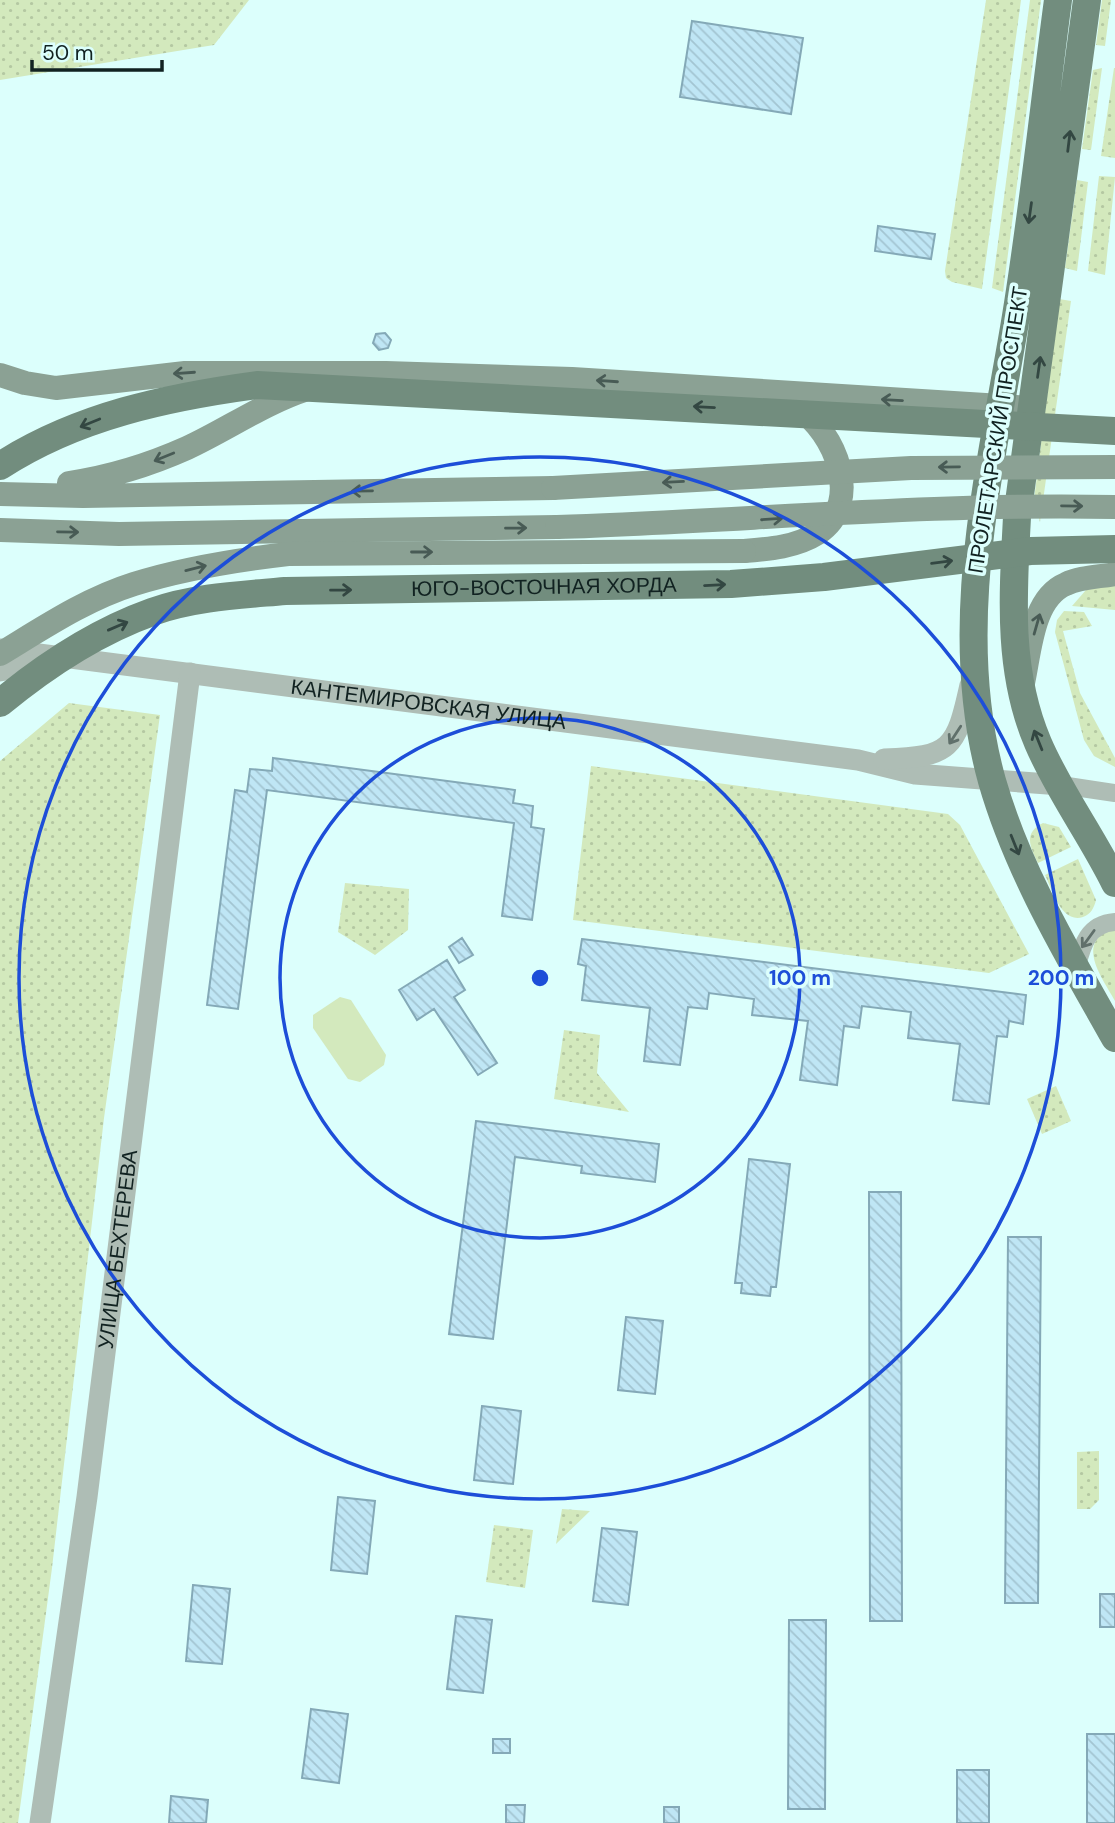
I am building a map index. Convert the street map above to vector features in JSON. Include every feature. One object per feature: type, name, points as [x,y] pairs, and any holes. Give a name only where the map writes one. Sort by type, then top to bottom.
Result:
[{"type":"main road","name":"ПРОЛЕТАРСКИЙ ПРОСПЕКТ","points":[[1058,0],[1016,314],[980,531],[973,670],[992,781],[1028,877],[1115,1038]]},
{"type":"main road","name":"ПРОЛЕТАРСКИЙ ПРОСПЕКТ","points":[[1087,0],[1017,517],[1013,575],[1014,644],[1021,691],[1038,743],[1115,883]]},
{"type":"main road","points":[[0,375],[25,383],[56,387],[185,373],[386,373],[572,379],[1033,408]]},
{"type":"main road","points":[[0,492],[101,479],[187,447],[278,398],[320,384],[386,373]]},
{"type":"main road","points":[[0,466],[27,448],[118,412],[188,394],[257,385],[1115,430]]},
{"type":"main road","points":[[0,652],[66,614],[132,584],[216,563],[288,554],[744,551],[786,546],[820,532],[837,507],[841,478],[827,436],[810,416],[791,404],[748,391]]},
{"type":"main road","points":[[0,492],[83,496],[553,488],[911,468],[1115,467]]},
{"type":"main road","points":[[0,530],[119,534],[557,527],[721,522],[913,509],[1115,507]]},
{"type":"main road","name":"ЮГО-ВОСТОЧНАЯ ХОРДА","points":[[0,703],[89,638],[154,611],[218,597],[285,590],[731,584],[824,577],[1030,551],[1115,549]]},
{"type":"main road","points":[[1021,691],[1036,626],[1052,593],[1078,579],[1115,574]]},
{"type":"street","name":"КАНТЕМИРОВСКАЯ УЛИЦА","points":[[0,652],[88,660],[858,760],[915,774],[1061,785]]},
{"type":"street","points":[[0,671],[25,664],[88,660]]},
{"type":"street","name":"КАНТЕМИРОВСКАЯ УЛИЦА","points":[[858,760],[918,758],[946,747],[961,729],[973,670]]},
{"type":"street","name":"УЛИЦА БЕХТЕРЕВА","points":[[40,1823],[88,1484],[190,673]]},
{"type":"street","points":[[1061,785],[1115,793]]},
{"type":"street","points":[[1076,969],[1085,939],[1099,925],[1115,922]]},
{"type":"green space","points":[[0,0],[249,0],[214,45],[0,80]]},
{"type":"green space","points":[[986,0],[1021,0],[982,289],[952,282],[946,278],[945,271]]},
{"type":"green space","points":[[1030,0],[1041,0],[1003,292],[992,288]]},
{"type":"green space","points":[[1102,0],[1111,0],[1105,46],[1096,45]]},
{"type":"green space","points":[[1102,68],[1091,150],[1082,149],[1093,70]]},
{"type":"green space","points":[[1115,68],[1115,158],[1101,156]]},
{"type":"green space","points":[[1099,176],[1115,177],[1105,275],[1088,271]]},
{"type":"green space","points":[[1077,180],[1088,182],[1077,271],[1065,268]]},
{"type":"green space","points":[[1059,299],[1071,301],[1040,522],[1034,500]]},
{"type":"green space","points":[[1115,583],[1115,610],[1072,606],[1086,590]]},
{"type":"green space","points":[[1064,611],[1084,612],[1092,626],[1063,631],[1080,693],[1115,758],[1115,767],[1094,756],[1084,740],[1055,632],[1057,620]]},
{"type":"green space","points":[[69,703],[160,715],[104,1118],[52,1568],[18,1823],[0,1823],[0,761]]},
{"type":"green space","points":[[591,766],[948,814],[960,825],[1029,954],[989,973],[573,920]]},
{"type":"green space","points":[[1043,823],[1059,827],[1071,847],[1038,863],[1030,841],[1033,831]]},
{"type":"green space","points":[[1078,859],[1096,900],[1088,914],[1075,918],[1058,904],[1045,875]]},
{"type":"green space","points":[[345,883],[409,889],[408,930],[375,955],[338,932]]},
{"type":"green space","points":[[1109,930],[1115,931],[1115,1001],[1099,973],[1093,953],[1099,936]]},
{"type":"green space","points":[[340,997],[351,1000],[386,1055],[384,1065],[360,1082],[348,1079],[313,1028],[313,1015]]},
{"type":"green space","points":[[564,1030],[600,1035],[597,1073],[629,1112],[554,1099]]},
{"type":"green space","points":[[1056,1086],[1071,1121],[1042,1134],[1027,1099]]},
{"type":"green space","points":[[1099,1451],[1099,1500],[1090,1509],[1077,1509],[1077,1452]]},
{"type":"green space","points":[[562,1509],[590,1511],[556,1544]]},
{"type":"green space","points":[[494,1525],[533,1530],[525,1588],[486,1582]]},
{"type":"building","points":[[692,21],[803,38],[791,114],[680,97]]},
{"type":"building","points":[[878,226],[935,234],[931,259],[875,251]]},
{"type":"building","points":[[385,333],[391,340],[388,348],[379,350],[373,343],[376,334]]},
{"type":"building","points":[[273,758],[515,790],[513,803],[533,806],[531,827],[544,829],[532,920],[502,916],[514,823],[267,790],[238,1009],[207,1005],[235,790],[247,792],[250,769],[272,771]]},
{"type":"building","points":[[462,938],[473,955],[459,963],[449,947]]},
{"type":"building","points":[[582,939],[1026,995],[1023,1024],[1009,1021],[1007,1037],[997,1036],[989,1104],[953,1100],[960,1044],[908,1038],[911,1012],[862,1006],[859,1028],[844,1026],[837,1085],[800,1080],[808,1021],[752,1015],[754,999],[709,993],[707,1009],[688,1007],[680,1065],[644,1061],[650,1008],[582,1000],[586,966],[578,964]]},
{"type":"building","points":[[447,960],[465,990],[454,997],[497,1063],[478,1075],[434,1009],[417,1020],[399,990]]},
{"type":"building","points":[[476,1121],[659,1144],[655,1182],[581,1173],[582,1166],[515,1157],[493,1339],[449,1334]]},
{"type":"building","points":[[749,1159],[790,1164],[776,1287],[771,1287],[770,1296],[741,1293],[742,1283],[735,1283]]},
{"type":"building","points":[[869,1192],[901,1192],[902,1621],[870,1621]]},
{"type":"building","points":[[1008,1237],[1041,1237],[1038,1603],[1005,1603]]},
{"type":"building","points":[[626,1317],[663,1321],[655,1394],[618,1390]]},
{"type":"building","points":[[482,1406],[521,1411],[513,1484],[474,1480]]},
{"type":"building","points":[[338,1497],[375,1501],[367,1574],[331,1570]]},
{"type":"building","points":[[602,1528],[637,1532],[628,1605],[593,1601]]},
{"type":"building","points":[[193,1585],[230,1589],[222,1664],[186,1661]]},
{"type":"building","points":[[1100,1594],[1115,1594],[1115,1627],[1100,1627]]},
{"type":"building","points":[[456,1616],[492,1620],[483,1693],[447,1689]]},
{"type":"building","points":[[789,1620],[826,1620],[825,1809],[788,1809]]},
{"type":"building","points":[[311,1709],[348,1714],[339,1783],[302,1778]]},
{"type":"building","points":[[1087,1734],[1115,1734],[1115,1823],[1087,1823]]},
{"type":"building","points":[[493,1739],[510,1739],[510,1753],[493,1753]]},
{"type":"building","points":[[957,1770],[989,1770],[989,1823],[957,1823]]},
{"type":"building","points":[[171,1796],[208,1800],[206,1823],[169,1823]]},
{"type":"building","points":[[506,1805],[525,1805],[524,1823],[506,1823]]},
{"type":"building","points":[[664,1807],[679,1807],[679,1823],[664,1823]]}]
